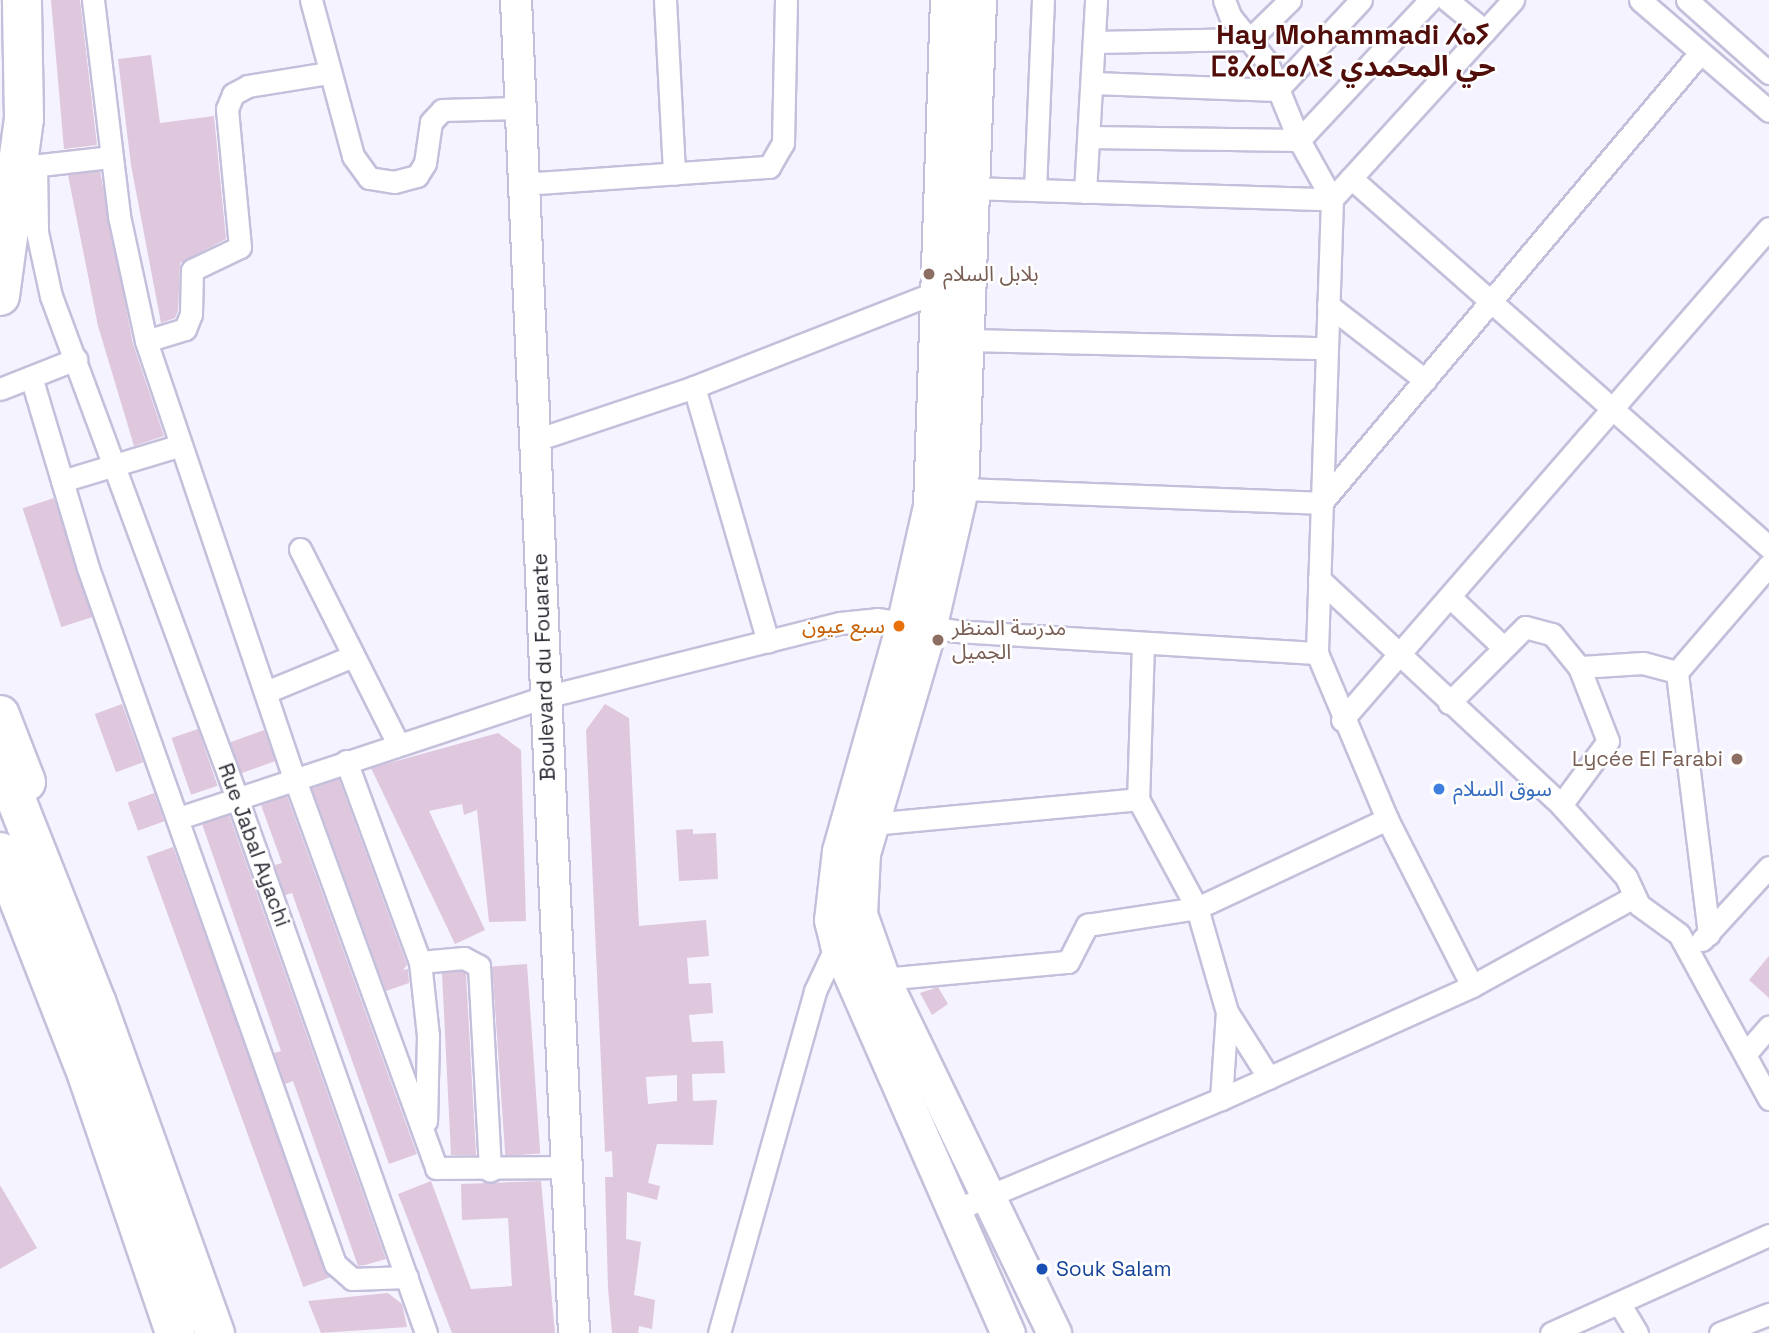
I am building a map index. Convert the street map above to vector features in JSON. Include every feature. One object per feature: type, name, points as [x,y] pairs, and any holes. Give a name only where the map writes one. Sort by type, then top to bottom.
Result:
[{"type":"highway","points":[[4,0],[18,161]]},
{"type":"highway","points":[[0,296],[18,161],[22,0]]},
{"type":"highway","points":[[0,715],[97,1004],[215,1333]]},
{"type":"highway","points":[[0,759],[97,1004]]},
{"type":"highway","points":[[3,861],[88,1077],[175,1333]]},
{"type":"main road","points":[[947,0],[933,477],[917,625],[860,873],[860,914],[883,979],[986,1198],[1054,1333]]},
{"type":"main road","points":[[979,0],[961,489],[839,851],[831,920],[837,944],[1008,1333]]},
{"type":"street","points":[[93,0],[111,157],[146,341],[294,777],[426,1134],[436,1168],[490,1171],[566,1167]]},
{"type":"street","points":[[311,0],[328,73],[358,167],[382,182],[417,176],[425,163],[431,121],[442,110],[519,108]]},
{"type":"street","name":"Boulevard du Fouarate","points":[[516,0],[574,1333]]},
{"type":"street","points":[[665,0],[674,174]]},
{"type":"street","points":[[523,184],[760,169],[777,162],[783,143],[786,0]]},
{"type":"street","points":[[1035,190],[1043,0]]},
{"type":"street","points":[[1085,192],[1094,83],[1096,0]]},
{"type":"street","points":[[1224,0],[1250,40],[1277,90],[1299,140],[1332,199],[1317,653],[1342,720],[1387,819],[1472,986]]},
{"type":"street","points":[[1094,41],[1250,40],[1290,0]]},
{"type":"street","points":[[1094,83],[1277,90],[1361,0]]},
{"type":"street","points":[[1090,136],[1299,140],[1430,0]]},
{"type":"street","points":[[1447,0],[1485,31]]},
{"type":"street","points":[[972,188],[1332,199],[1513,0]]},
{"type":"street","points":[[1640,0],[1769,111]]},
{"type":"street","points":[[1686,0],[1769,73]]},
{"type":"street","points":[[1321,503],[1700,53]]},
{"type":"street","points":[[146,341],[185,329],[191,314],[192,270],[240,247],[228,108],[233,94],[248,86],[328,73]]},
{"type":"street","points":[[18,161],[111,157]]},
{"type":"street","name":"Rue Jabal Ayachi","points":[[18,161],[41,256],[76,359],[237,798],[426,1333]]},
{"type":"street","points":[[1351,178],[1611,412],[1769,547]]},
{"type":"street","points":[[1342,720],[1769,228]]},
{"type":"street","points":[[536,440],[694,387],[937,292]]},
{"type":"street","points":[[1328,304],[1425,380]]},
{"type":"street","points":[[967,340],[1326,348]]},
{"type":"street","points":[[0,389],[32,380],[76,359]]},
{"type":"street","points":[[32,380],[62,481],[339,1272],[352,1279],[407,1278]]},
{"type":"street","points":[[694,387],[768,641]]},
{"type":"street","points":[[62,481],[117,467],[181,445]]},
{"type":"street","points":[[961,489],[1321,503]]},
{"type":"street","points":[[300,549],[398,744]]},
{"type":"street","points":[[1709,934],[1677,671],[1769,565]]},
{"type":"street","points":[[1319,579],[1398,656],[1560,805],[1626,877],[1634,897],[1672,926],[1690,953],[1769,1098]]},
{"type":"street","points":[[1450,597],[1503,647]]},
{"type":"street","points":[[178,818],[294,777],[545,697],[840,622],[1317,653]]},
{"type":"street","points":[[1449,703],[1525,627],[1542,628],[1579,667],[1608,741],[1560,805]]},
{"type":"street","points":[[1143,643],[1138,799],[1197,908],[1227,1012],[1269,1078]]},
{"type":"street","points":[[266,692],[353,656]]},
{"type":"street","points":[[1579,667],[1643,663],[1677,671]]},
{"type":"street","points":[[345,761],[420,962],[428,1036],[426,1134]]},
{"type":"street","points":[[871,824],[1138,799]]},
{"type":"street","points":[[883,979],[1068,962],[1087,925],[1197,908],[1387,819]]},
{"type":"street","points":[[1690,953],[1769,866]]},
{"type":"street","points":[[953,1211],[1221,1099],[1472,986],[1634,897]]},
{"type":"street","points":[[719,1333],[814,992],[837,944]]},
{"type":"street","points":[[420,962],[464,958],[479,966],[490,1171]]},
{"type":"street","points":[[1221,1099],[1227,1012]]},
{"type":"street","points":[[1749,1060],[1769,1027]]},
{"type":"street","points":[[1749,1060],[1769,1047]]},
{"type":"street","points":[[1561,1331],[1769,1235]]},
{"type":"street","points":[[1619,1303],[1636,1333]]},
{"type":"street","points":[[1720,1333],[1769,1314]]},
{"type":"building","points":[[51,0],[80,0],[97,145],[64,149]]},
{"type":"building","points":[[151,55],[160,123],[214,116],[226,239],[180,263],[178,311],[175,318],[161,323],[131,165],[118,59]]},
{"type":"building","points":[[100,171],[133,344],[164,436],[134,446],[98,326],[68,175]]},
{"type":"building","points":[[54,498],[93,617],[61,627],[23,508]]},
{"type":"building","points":[[122,704],[143,762],[116,772],[95,714]]},
{"type":"building","points":[[605,704],[629,718],[639,926],[706,920],[709,956],[687,958],[689,984],[711,983],[713,1013],[689,1015],[692,1042],[723,1041],[725,1073],[692,1074],[693,1101],[717,1100],[713,1145],[657,1144],[648,1183],[660,1186],[657,1200],[627,1192],[626,1239],[641,1242],[634,1295],[655,1300],[652,1329],[639,1326],[638,1333],[612,1333],[608,1288],[605,1177],[613,1177],[612,1151],[605,1152],[586,730]],"holes":[[[677,1075],[677,1101],[648,1104],[646,1077]]]},
{"type":"building","points":[[198,729],[218,786],[191,795],[172,738]]},
{"type":"building","points":[[264,730],[275,761],[241,773],[230,742]]},
{"type":"building","points":[[498,733],[521,750],[526,921],[489,922],[477,810],[464,815],[462,804],[429,811],[485,930],[455,944],[371,768]]},
{"type":"building","points":[[339,779],[407,965],[403,970],[408,969],[409,983],[386,991],[312,788]]},
{"type":"building","points":[[154,793],[164,821],[138,831],[128,803]]},
{"type":"building","points":[[287,796],[417,1154],[389,1164],[292,893],[285,895],[275,865],[282,863],[261,805]]},
{"type":"building","points":[[229,815],[386,1259],[358,1266],[293,1081],[285,1084],[274,1053],[281,1051],[202,824]]},
{"type":"building","points":[[693,829],[693,834],[716,833],[718,879],[679,881],[676,830]]},
{"type":"building","points":[[173,847],[330,1277],[303,1287],[147,857]]},
{"type":"building","points":[[1769,956],[1769,998],[1749,980]]},
{"type":"building","points":[[527,964],[540,1154],[505,1156],[492,966]]},
{"type":"building","points":[[461,971],[466,974],[476,1155],[451,1155],[442,973]]},
{"type":"building","points":[[938,987],[948,1004],[932,1015],[920,993]]},
{"type":"building","points":[[431,1181],[471,1289],[512,1286],[508,1218],[462,1220],[461,1184],[541,1181],[555,1333],[452,1333],[398,1194]]},
{"type":"building","points":[[0,1185],[37,1248],[0,1269]]},
{"type":"building","points":[[388,1293],[402,1304],[407,1327],[321,1333],[308,1301]]},
{"type":"place","name":"بلابل السلام","points":[[929,274]]},
{"type":"place","name":"سبع عيون","points":[[899,626]]},
{"type":"place","name":"مدرسة المنظر الجميل","points":[[938,640]]},
{"type":"place","name":"Lycée El Farabi","points":[[1737,759]]},
{"type":"place","name":"سوق السلام","points":[[1439,789]]},
{"type":"place","name":"Souk Salam","points":[[1042,1269]]},
{"type":"district","name":"Hay Mohammadi ⵃⴰⵢ ⵎⵓⵃⴰⵎⴰⴷⵉ حي المحمدي","points":[[1353,50]]}]
